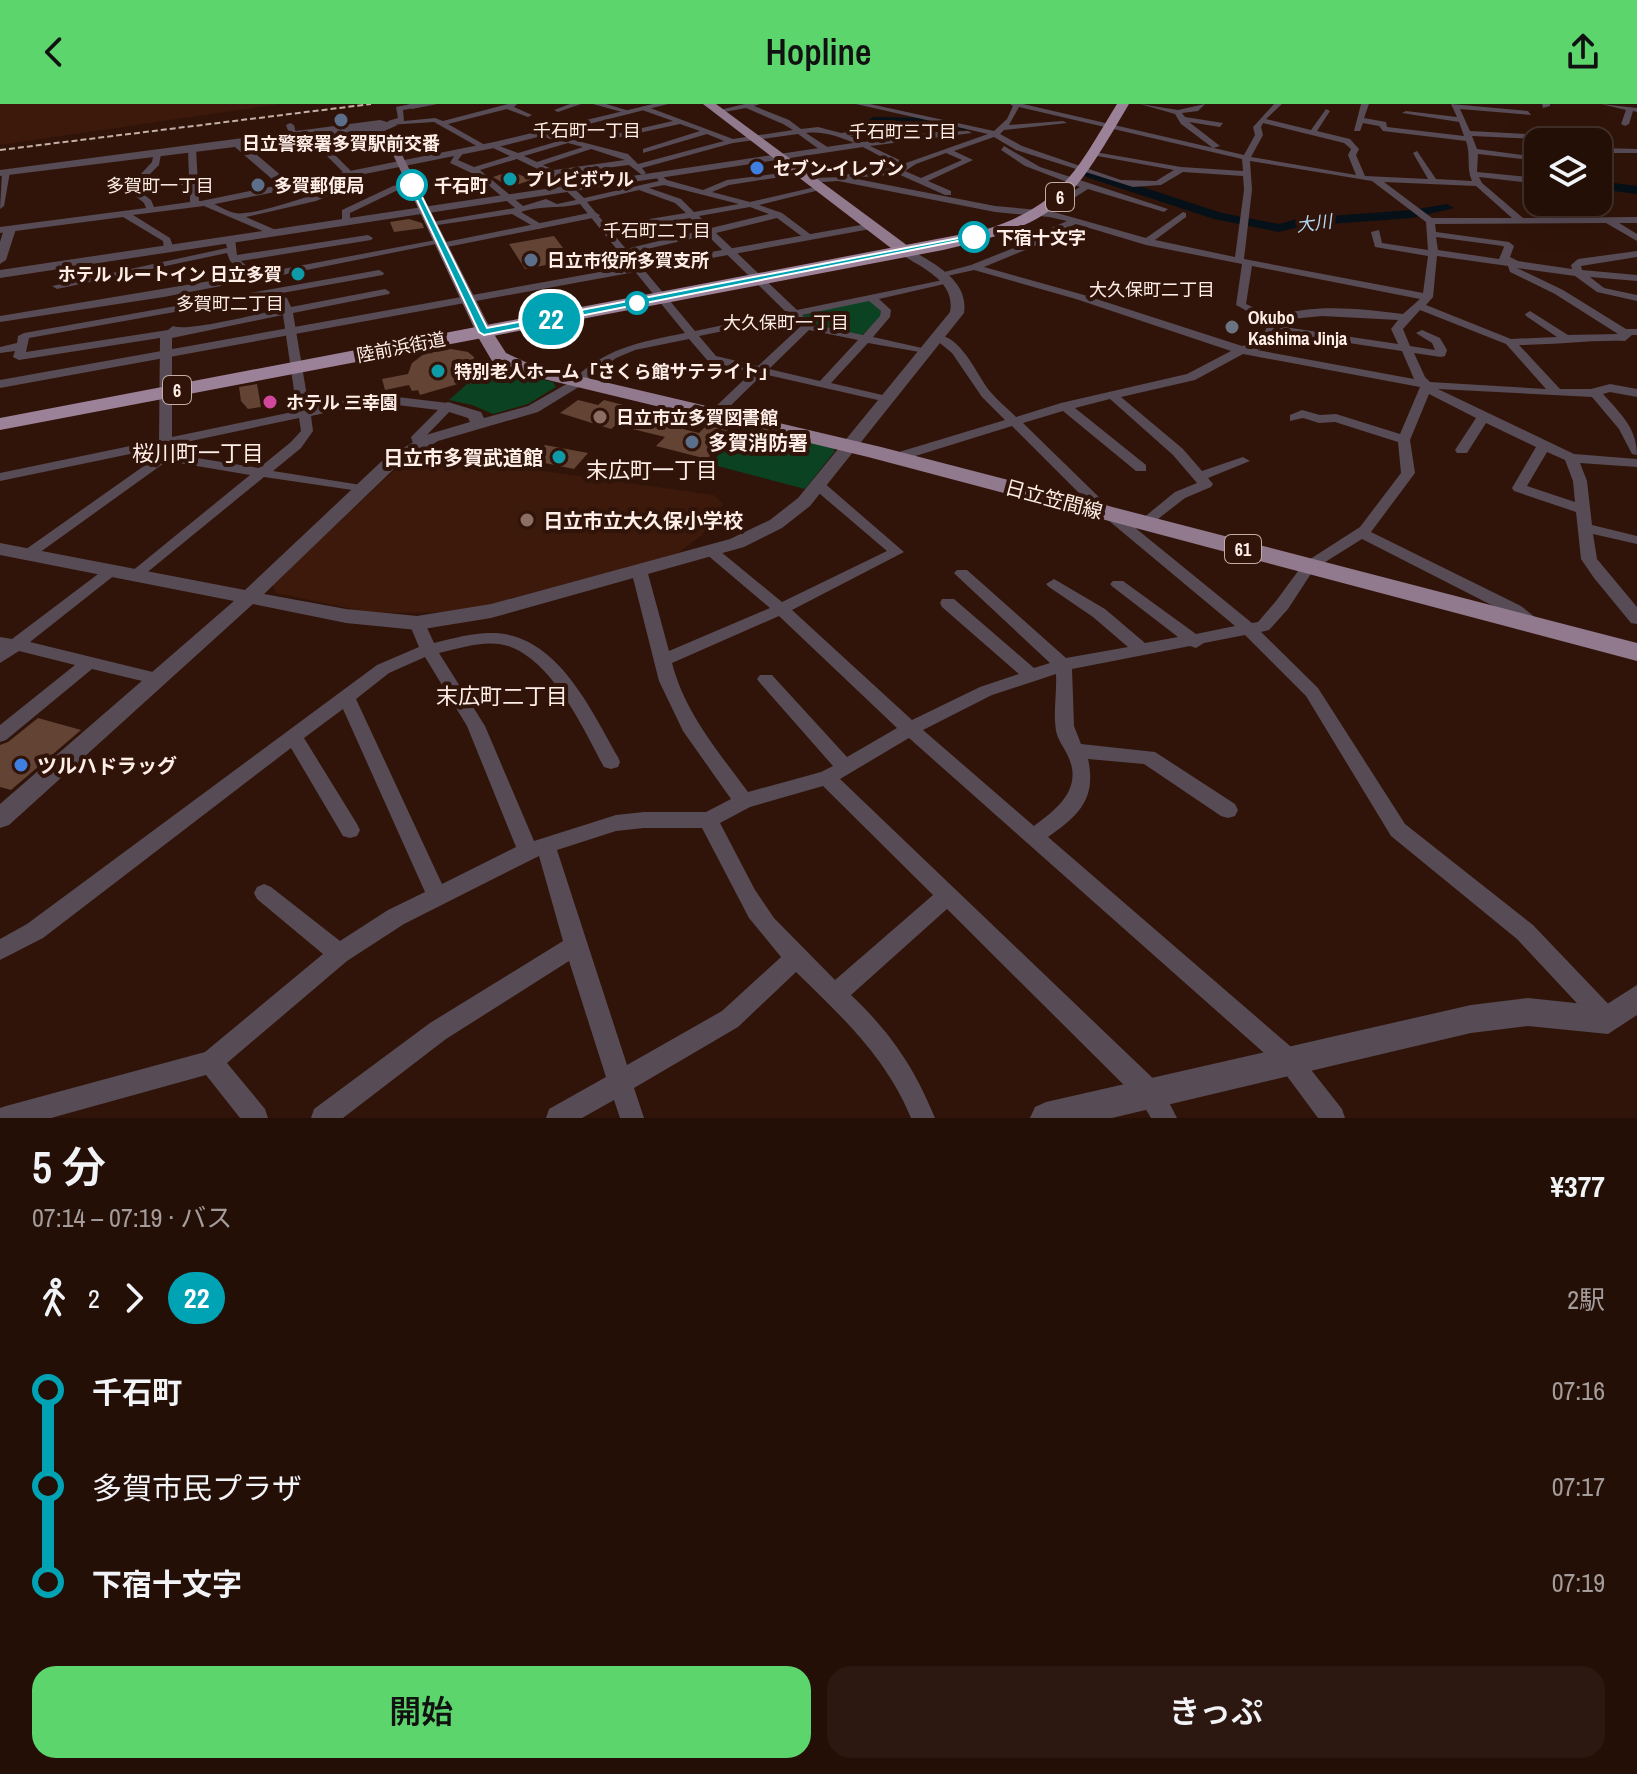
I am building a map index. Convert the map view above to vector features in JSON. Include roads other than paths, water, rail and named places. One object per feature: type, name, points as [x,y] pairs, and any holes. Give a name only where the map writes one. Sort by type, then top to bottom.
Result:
[{"type":"highway","name":"陸前浜街道","points":[[0,424],[906,252],[991,233],[1039,212],[1063,195],[1080,177],[1105,124],[1123,104]]},
{"type":"main road","points":[[714,108],[906,252]]},
{"type":"main road","points":[[386,127],[484,332]]},
{"type":"main road","name":"日立笠間線","points":[[484,332],[495,352],[506,362],[577,382],[849,446],[1637,652]]},
{"type":"street","points":[[386,127],[408,118],[405,109],[433,104]]},
{"type":"street","points":[[558,110],[577,104]]},
{"type":"street","points":[[597,104],[629,112]]},
{"type":"street","points":[[0,260],[5,229],[200,204],[488,146],[664,104]]},
{"type":"street","points":[[714,108],[756,104]]},
{"type":"street","points":[[864,104],[993,133],[1080,177],[1164,209]]},
{"type":"street","points":[[428,216],[508,197],[652,180],[860,145],[939,134],[993,133],[1014,115],[1016,104],[1246,158],[1362,178],[1478,184]]},
{"type":"street","points":[[1144,104],[1220,125]]},
{"type":"street","points":[[1180,116],[1200,104]]},
{"type":"street","points":[[1274,104],[1257,127],[1259,135],[1246,158],[1241,305],[1272,328],[1441,354],[1435,338],[1422,333]]},
{"type":"street","points":[[1342,142],[1357,134],[1365,104]]},
{"type":"street","points":[[1600,118],[1605,104],[1634,109],[1625,124]]},
{"type":"street","points":[[1520,220],[1478,184],[1473,174],[1474,151],[1456,105],[1528,113]]},
{"type":"street","points":[[441,124],[511,106],[528,115]]},
{"type":"street","points":[[747,106],[786,122],[826,150]]},
{"type":"street","points":[[645,108],[732,141]]},
{"type":"street","points":[[1312,134],[1326,111]]},
{"type":"street","points":[[1406,113],[1464,129],[1524,135]]},
{"type":"street","points":[[1284,128],[1295,115]]},
{"type":"street","points":[[1180,116],[1213,144]]},
{"type":"street","points":[[450,129],[501,117]]},
{"type":"street","points":[[0,206],[3,173],[432,120],[488,146],[519,156],[552,173],[571,188],[712,359],[887,400]]},
{"type":"street","points":[[1261,120],[1342,142],[1355,149],[1352,155],[1362,178]]},
{"type":"street","points":[[1360,120],[1383,124],[1383,129],[1524,129]]},
{"type":"street","points":[[624,143],[610,138],[679,121]]},
{"type":"street","points":[[705,192],[727,183],[838,178],[902,169],[993,133],[1045,122],[1105,124],[1213,144],[1246,158]]},
{"type":"street","points":[[840,135],[921,124],[949,143],[961,146]]},
{"type":"street","points":[[290,125],[294,136]]},
{"type":"street","points":[[552,173],[633,165],[668,159],[732,141],[818,129],[860,145],[921,181],[990,208]]},
{"type":"street","points":[[1464,129],[1524,132]]},
{"type":"street","points":[[646,151],[706,132]]},
{"type":"street","points":[[234,217],[313,199],[358,182],[331,156],[324,133]]},
{"type":"street","points":[[539,133],[625,156],[693,215],[807,326],[927,352]]},
{"type":"street","points":[[993,133],[1013,157],[1035,168],[1080,177],[1143,186],[1172,176],[1181,169]]},
{"type":"street","points":[[472,170],[566,141]]},
{"type":"street","points":[[238,144],[288,187]]},
{"type":"street","points":[[536,165],[591,147]]},
{"type":"street","points":[[635,147],[668,159]]},
{"type":"street","points":[[192,149],[193,181],[200,204]]},
{"type":"street","points":[[1612,150],[1637,151]]},
{"type":"street","points":[[461,151],[453,161],[472,170],[508,197],[538,226]]},
{"type":"street","points":[[921,181],[969,160],[947,151]]},
{"type":"street","points":[[1474,151],[1524,157]]},
{"type":"street","points":[[1092,153],[1181,169],[1247,174]]},
{"type":"street","points":[[1417,153],[1433,181]]},
{"type":"street","points":[[131,189],[156,163],[157,154]]},
{"type":"street","points":[[1519,156],[1522,167]]},
{"type":"street","points":[[1473,174],[1524,179]]},
{"type":"street","points":[[838,178],[990,208],[1039,212],[1146,242],[1378,288],[1424,302],[1510,342],[1557,393]]},
{"type":"street","points":[[1375,179],[1430,221],[1637,220]]},
{"type":"street","points":[[57,286],[231,250],[275,233],[351,218],[518,210],[546,202],[556,207],[652,180],[752,205],[779,215],[807,236]]},
{"type":"street","points":[[605,229],[752,205],[811,180]]},
{"type":"street","points":[[131,189],[193,181]]},
{"type":"street","points":[[351,218],[396,188],[412,185]]},
{"type":"street","points":[[131,189],[148,202],[151,211]]},
{"type":"street","points":[[313,199],[351,218],[368,238],[393,311]]},
{"type":"street","points":[[200,204],[275,233]]},
{"type":"street","points":[[125,214],[167,240],[169,249]]},
{"type":"street","points":[[0,319],[164,294],[372,253],[594,215]]},
{"type":"street","points":[[624,252],[779,215]]},
{"type":"street","points":[[1146,242],[1183,215]]},
{"type":"street","points":[[1608,220],[1637,238]]},
{"type":"street","points":[[1623,220],[1637,229]]},
{"type":"street","points":[[0,818],[249,598],[390,463],[419,444],[533,409],[622,350],[871,298],[943,279],[1044,239],[1054,230],[1076,221]]},
{"type":"street","points":[[1430,221],[1433,253],[1424,302],[1405,317],[1397,329],[1420,379],[1437,395],[1571,458],[1637,463]]},
{"type":"street","points":[[0,384],[289,329],[872,226]]},
{"type":"street","points":[[1376,232],[1378,245],[1433,253],[1486,266],[1511,265],[1637,278]]},
{"type":"street","points":[[1432,234],[1506,244],[1509,246],[1504,259],[1513,261],[1511,265]]},
{"type":"street","points":[[0,274],[169,249],[231,250],[368,238]]},
{"type":"street","points":[[134,576],[302,438],[307,425],[287,310],[275,292],[253,277],[231,250]]},
{"type":"street","points":[[0,549],[376,621],[417,623],[470,616],[759,534],[791,514],[818,485],[939,337],[959,308],[959,296],[943,279],[906,252]]},
{"type":"street","points":[[1593,285],[1578,273],[1576,265],[1581,261],[1637,254]]},
{"type":"street","points":[[53,310],[60,265]]},
{"type":"street","points":[[1510,342],[1625,338],[1632,333],[1511,265]]},
{"type":"street","points":[[974,267],[1080,297],[1241,350],[1427,385],[1557,393],[1595,392],[1610,388],[1637,393]]},
{"type":"street","points":[[379,273],[24,336],[19,357],[174,333],[385,292]]},
{"type":"street","points":[[1378,288],[1382,273]]},
{"type":"street","points":[[1540,283],[1593,285],[1637,298]]},
{"type":"street","points":[[164,294],[174,333]]},
{"type":"street","points":[[823,385],[885,317],[886,310],[871,298]]},
{"type":"street","points":[[900,459],[904,455],[1065,406],[1191,377],[1241,350],[1263,345],[1272,328],[1291,317],[1323,314],[1405,317]]},
{"type":"street","points":[[1530,314],[1566,338]]},
{"type":"street","points":[[715,414],[807,326]]},
{"type":"street","points":[[166,450],[164,355],[166,336],[174,333]]},
{"type":"street","points":[[939,337],[956,351],[986,394],[1110,514],[1250,630],[1312,692],[1398,830],[1525,932],[1608,1020]]},
{"type":"street","points":[[0,350],[21,346]]},
{"type":"street","points":[[6,1118],[211,1062],[339,954],[437,896],[537,848],[616,823],[708,820],[744,801],[836,772],[910,729],[986,691],[1031,675],[1063,665],[1196,642],[1263,626],[1309,566],[1362,533],[1405,480],[1408,473],[1404,440],[1427,385]]},
{"type":"street","points":[[1595,392],[1625,428],[1637,451]]},
{"type":"street","points":[[1113,396],[1152,428],[1206,484],[1180,495],[1144,523]]},
{"type":"street","points":[[0,477],[166,450],[305,413],[376,400],[448,407],[475,415],[479,424]]},
{"type":"street","points":[[1065,406],[1141,468]]},
{"type":"street","points":[[419,444],[417,437],[448,407]]},
{"type":"street","points":[[1294,418],[1302,414],[1319,419],[1336,418],[1404,440]]},
{"type":"street","points":[[1462,450],[1483,418]]},
{"type":"street","points":[[1544,445],[1519,488],[1581,509]]},
{"type":"street","points":[[166,450],[260,473],[361,489]]},
{"type":"street","points":[[27,555],[166,450]]},
{"type":"street","points":[[1571,458],[1580,481],[1581,509],[1594,569],[1628,604],[1637,619]]},
{"type":"street","points":[[1201,476],[1243,461]]},
{"type":"street","points":[[661,661],[781,609],[897,552],[818,485]]},
{"type":"street","points":[[1584,527],[1637,540]]},
{"type":"street","points":[[1362,533],[1515,610],[1543,628]]},
{"type":"street","points":[[710,550],[781,609],[910,729],[1289,1060],[1333,1118]]},
{"type":"street","points":[[639,570],[661,661],[689,726],[744,801]]},
{"type":"street","points":[[0,657],[8,644],[111,571]]},
{"type":"street","points":[[962,573],[1063,665],[1066,679],[1066,736],[1078,757],[1080,791],[1074,808],[1033,837]]},
{"type":"street","points":[[1054,584],[1099,613],[1144,651]]},
{"type":"street","points":[[1118,584],[1196,642]]},
{"type":"street","points":[[948,603],[1031,675]]},
{"type":"street","points":[[417,623],[426,650],[454,687],[537,848],[575,945],[632,1118]]},
{"type":"street","points":[[0,950],[35,931],[383,669],[401,658],[426,650],[483,638],[514,641],[543,661],[574,697],[611,762]]},
{"type":"street","points":[[8,644],[159,679]]},
{"type":"street","points":[[0,735],[88,663]]},
{"type":"street","points":[[766,679],[836,772],[946,896],[1158,1106]]},
{"type":"street","points":[[346,697],[437,896]]},
{"type":"street","points":[[293,736],[350,830]]},
{"type":"street","points":[[1075,751],[1148,757],[1228,810]]},
{"type":"street","points":[[708,820],[757,912],[796,957],[837,993],[896,1058],[923,1118]]},
{"type":"street","points":[[264,893],[339,954]]},
{"type":"street","points":[[837,993],[946,896]]},
{"type":"street","points":[[323,1118],[438,1031],[575,945]]},
{"type":"street","points":[[558,1118],[730,1019],[796,957]]},
{"type":"street","points":[[1046,1118],[1158,1106],[1289,1060],[1502,1014],[1528,1012],[1608,1020],[1637,998]]},
{"type":"street","points":[[211,1062],[256,1118]]},
{"type":"waterway","name":"大川","points":[[874,120],[927,121],[965,127]]},
{"type":"waterway","name":"大川","points":[[1090,174],[1219,216],[1279,228],[1301,222],[1412,214],[1447,208]]},
{"type":"waterway","name":"大川","points":[[1612,187],[1637,190]]},
{"type":"railway","points":[[0,150],[371,104]]},
{"type":"place","name":"日立警察署多賀駅前交番","points":[[341,120]]},
{"type":"place","name":"セブン-イレブン","points":[[757,168]]},
{"type":"place","name":"プレビボウル","points":[[510,179]]},
{"type":"place","name":"多賀郵便局","points":[[258,185]]},
{"type":"place","name":"千石町","points":[[412,185]]},
{"type":"place","name":"下宿十文字","points":[[974,237]]},
{"type":"place","name":"日立市役所多賀支所","points":[[531,260]]},
{"type":"place","name":"ホテル ルートイン 日立多賀","points":[[298,274]]},
{"type":"place","name":"Okubo Kashima Jinja","points":[[1232,327]]},
{"type":"place","name":"特別老人ホーム「さくら館サテライト」","points":[[438,371]]},
{"type":"place","name":"ホテル 三幸園","points":[[270,402]]},
{"type":"place","name":"日立市立多賀図書館","points":[[600,417]]},
{"type":"place","name":"多賀消防署","points":[[692,442]]},
{"type":"place","name":"日立市多賀武道館","points":[[559,457]]},
{"type":"place","name":"日立市立大久保小学校","points":[[527,520]]},
{"type":"place","name":"ツルハドラッグ","points":[[21,765]]},
{"type":"district","name":"千石町一丁目","points":[[587,130]]},
{"type":"district","name":"千石町三丁目","points":[[903,131]]},
{"type":"district","name":"多賀町一丁目","points":[[160,185]]},
{"type":"district","name":"千石町二丁目","points":[[657,230]]},
{"type":"district","name":"大久保町二丁目","points":[[1152,289]]},
{"type":"district","name":"多賀町二丁目","points":[[230,303]]},
{"type":"district","name":"大久保町一丁目","points":[[786,322]]},
{"type":"district","name":"桜川町一丁目","points":[[198,453]]},
{"type":"district","name":"末広町一丁目","points":[[652,470]]},
{"type":"district","name":"末広町二丁目","points":[[502,696]]}]
